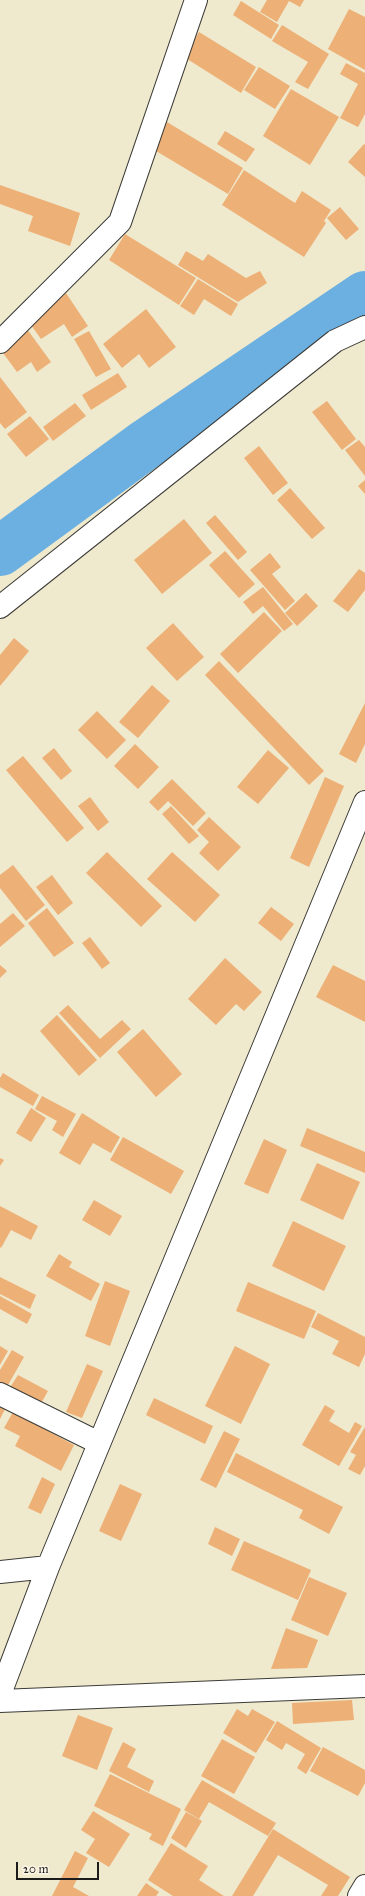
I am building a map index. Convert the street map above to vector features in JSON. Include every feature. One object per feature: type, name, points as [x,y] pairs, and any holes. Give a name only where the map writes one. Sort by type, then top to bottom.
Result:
[{"type":"street","points":[[0,342],[120,222],[196,0]]},
{"type":"street","points":[[0,608],[335,341],[365,327]]},
{"type":"street","points":[[0,1694],[48,1567],[365,802]]},
{"type":"street","points":[[0,1394],[99,1443]]},
{"type":"street","points":[[0,1572],[48,1567]]},
{"type":"street","points":[[0,1701],[365,1686]]},
{"type":"street","points":[[359,1896],[365,1886]]},
{"type":"building","points":[[267,0],[304,0],[300,7],[289,1],[277,22],[260,12]]},
{"type":"building","points":[[241,1],[279,25],[271,39],[233,15]]},
{"type":"building","points":[[349,9],[365,17],[365,70],[328,49]]},
{"type":"building","points":[[282,25],[329,54],[308,89],[295,82],[308,62],[272,41]]},
{"type":"building","points":[[199,32],[256,67],[241,93],[184,57]]},
{"type":"building","points":[[346,63],[365,73],[365,114],[358,127],[340,118],[358,84],[340,74]]},
{"type":"building","points":[[259,67],[290,86],[275,109],[244,90]]},
{"type":"building","points":[[291,89],[339,117],[310,165],[263,136]]},
{"type":"building","points":[[167,122],[243,168],[228,194],[151,148]]},
{"type":"building","points":[[225,131],[255,149],[246,162],[217,144]]},
{"type":"building","points":[[364,144],[365,145],[365,177],[348,162]]},
{"type":"building","points":[[244,170],[295,203],[302,191],[331,210],[324,221],[326,223],[304,257],[222,205]]},
{"type":"building","points":[[0,185],[80,213],[70,246],[28,231],[33,216],[0,204]]},
{"type":"building","points":[[340,207],[359,229],[346,240],[327,218]]},
{"type":"building","points":[[125,234],[196,278],[179,305],[109,260]]},
{"type":"building","points":[[186,251],[203,261],[208,254],[246,278],[260,271],[267,283],[238,302],[178,265]]},
{"type":"building","points":[[198,279],[238,304],[231,316],[204,299],[194,315],[180,306]]},
{"type":"building","points":[[66,293],[88,326],[72,337],[64,324],[41,339],[31,325]]},
{"type":"building","points":[[146,309],[176,347],[149,368],[139,354],[122,368],[103,344]]},
{"type":"building","points":[[27,329],[51,362],[37,372],[31,362],[17,372],[3,353]]},
{"type":"building","points":[[89,331],[111,369],[96,377],[74,339]]},
{"type":"building","points":[[118,373],[127,387],[91,410],[82,395]]},
{"type":"building","points":[[0,377],[27,412],[5,429],[0,423]]},
{"type":"building","points":[[327,401],[356,439],[342,450],[312,412]]},
{"type":"building","points":[[75,403],[86,416],[53,441],[43,427]]},
{"type":"building","points":[[30,416],[49,439],[26,457],[7,434]]},
{"type":"building","points":[[359,440],[365,447],[365,476],[345,450]]},
{"type":"building","points":[[259,446],[288,483],[273,495],[244,458]]},
{"type":"building","points":[[365,480],[365,494],[358,486]]},
{"type":"building","points":[[290,488],[325,528],[312,539],[277,500]]},
{"type":"building","points":[[215,515],[247,552],[238,560],[206,523]]},
{"type":"building","points":[[184,519],[212,553],[162,594],[134,560]]},
{"type":"building","points":[[225,551],[255,584],[239,598],[209,565]]},
{"type":"building","points":[[270,553],[281,567],[272,574],[295,601],[285,610],[250,570]]},
{"type":"building","points":[[359,569],[365,573],[365,590],[348,612],[333,601]]},
{"type":"building","points":[[263,587],[293,624],[284,631],[263,606],[253,614],[243,602]]},
{"type":"building","points":[[306,593],[318,606],[297,626],[285,613]]},
{"type":"building","points":[[264,612],[282,631],[238,673],[220,654]]},
{"type":"building","points":[[173,623],[204,657],[177,681],[146,648]]},
{"type":"building","points":[[14,638],[29,651],[0,686],[0,655]]},
{"type":"building","points":[[219,661],[324,771],[309,785],[205,675]]},
{"type":"building","points":[[152,685],[170,701],[138,738],[119,722]]},
{"type":"building","points":[[365,703],[365,744],[356,763],[339,754]]},
{"type":"building","points":[[97,711],[126,740],[107,759],[78,730]]},
{"type":"building","points":[[135,744],[159,767],[138,789],[114,766]]},
{"type":"building","points":[[54,748],[72,771],[61,780],[42,758]]},
{"type":"building","points":[[268,750],[289,768],[258,804],[237,787]]},
{"type":"building","points":[[23,756],[84,828],[67,842],[6,770]]},
{"type":"building","points":[[325,777],[344,786],[309,867],[290,858]]},
{"type":"building","points":[[172,779],[206,813],[193,826],[168,801],[158,811],[149,802]]},
{"type":"building","points":[[90,797],[109,822],[98,831],[78,806]]},
{"type":"building","points":[[171,806],[199,836],[189,844],[162,814]]},
{"type":"building","points":[[209,817],[241,847],[218,871],[199,853],[209,842],[197,830]]},
{"type":"building","points":[[107,852],[162,906],[141,927],[86,873]]},
{"type":"building","points":[[172,852],[220,895],[195,922],[147,879]]},
{"type":"building","points":[[13,865],[45,905],[26,921],[0,888],[0,875]]},
{"type":"building","points":[[52,875],[73,903],[58,915],[36,887]]},
{"type":"building","points":[[271,907],[294,924],[281,941],[258,923]]},
{"type":"building","points":[[47,908],[74,943],[54,957],[28,923]]},
{"type":"building","points":[[13,913],[25,926],[0,947],[0,924]]},
{"type":"building","points":[[90,937],[110,963],[102,969],[82,943]]},
{"type":"building","points":[[225,958],[262,992],[244,1011],[236,1004],[216,1025],[188,999]]},
{"type":"building","points":[[0,965],[7,971],[0,978]]},
{"type":"building","points":[[333,965],[365,981],[365,1022],[316,997]]},
{"type":"building","points":[[68,1005],[100,1039],[122,1020],[131,1029],[100,1058],[59,1013]]},
{"type":"building","points":[[57,1015],[97,1060],[79,1076],[40,1031]]},
{"type":"building","points":[[143,1029],[182,1074],[156,1097],[117,1052]]},
{"type":"building","points":[[3,1073],[39,1095],[33,1106],[0,1087],[0,1078]]},
{"type":"building","points":[[42,1096],[76,1114],[63,1137],[52,1130],[57,1121],[35,1109]]},
{"type":"building","points":[[31,1108],[46,1118],[31,1142],[16,1133]]},
{"type":"building","points":[[82,1113],[120,1137],[111,1153],[93,1143],[80,1165],[59,1153]]},
{"type":"building","points":[[307,1128],[365,1152],[365,1173],[300,1146]]},
{"type":"building","points":[[123,1137],[184,1171],[171,1194],[110,1160]]},
{"type":"building","points":[[264,1139],[287,1150],[268,1194],[244,1184]]},
{"type":"building","points":[[0,1158],[4,1160],[0,1166]]},
{"type":"building","points":[[317,1163],[360,1182],[343,1220],[300,1200]]},
{"type":"building","points":[[94,1200],[122,1216],[110,1236],[82,1220]]},
{"type":"building","points":[[0,1206],[38,1226],[31,1240],[11,1230],[1,1248],[0,1247]]},
{"type":"building","points":[[293,1221],[346,1246],[324,1291],[272,1266]]},
{"type":"building","points":[[59,1254],[72,1262],[69,1267],[100,1284],[91,1301],[46,1276]]},
{"type":"building","points":[[0,1277],[36,1295],[30,1309],[0,1294]]},
{"type":"building","points":[[105,1281],[130,1291],[110,1346],[85,1336]]},
{"type":"building","points":[[248,1282],[316,1311],[304,1339],[236,1311]]},
{"type":"building","points":[[0,1296],[32,1314],[27,1324],[0,1309]]},
{"type":"building","points":[[318,1313],[365,1337],[365,1354],[359,1367],[332,1354],[339,1341],[311,1327]]},
{"type":"building","points":[[0,1346],[8,1351],[0,1365]]},
{"type":"building","points":[[235,1346],[270,1364],[241,1424],[205,1406]]},
{"type":"building","points":[[12,1350],[24,1357],[4,1392],[0,1390],[0,1370]]},
{"type":"building","points":[[87,1364],[103,1371],[82,1418],[66,1412]]},
{"type":"building","points":[[18,1375],[48,1391],[39,1407],[9,1389]]},
{"type":"building","points":[[154,1398],[213,1426],[205,1444],[146,1415]]},
{"type":"building","points":[[325,1405],[335,1411],[329,1421],[349,1433],[355,1422],[362,1426],[339,1466],[302,1445]]},
{"type":"building","points":[[0,1407],[5,1409],[0,1419]]},
{"type":"building","points":[[13,1412],[74,1445],[61,1471],[15,1446],[20,1436],[4,1428]]},
{"type":"building","points":[[365,1427],[365,1466],[360,1475],[348,1469],[356,1455],[350,1452]]},
{"type":"building","points":[[224,1431],[240,1439],[216,1488],[200,1480]]},
{"type":"building","points":[[236,1453],[343,1507],[329,1534],[299,1518],[303,1510],[227,1472]]},
{"type":"building","points":[[42,1477],[55,1484],[41,1514],[28,1508]]},
{"type":"building","points":[[120,1484],[142,1494],[121,1541],[99,1531]]},
{"type":"building","points":[[215,1527],[240,1539],[232,1556],[208,1544]]},
{"type":"building","points":[[244,1541],[311,1570],[298,1600],[231,1570]]},
{"type":"building","points":[[309,1577],[347,1593],[328,1636],[291,1620]]},
{"type":"building","points":[[286,1628],[318,1640],[307,1668],[271,1669]]},
{"type":"building","points":[[352,1700],[354,1720],[293,1724],[292,1703]]},
{"type":"building","points":[[237,1709],[248,1716],[252,1709],[275,1722],[256,1753],[223,1733]]},
{"type":"building","points":[[78,1715],[113,1728],[97,1770],[62,1756]]},
{"type":"building","points":[[277,1721],[321,1748],[306,1774],[297,1768],[305,1754],[286,1743],[282,1750],[266,1740]]},
{"type":"building","points":[[222,1739],[255,1757],[234,1794],[201,1776]]},
{"type":"building","points":[[123,1742],[136,1749],[127,1767],[154,1781],[149,1792],[109,1771]]},
{"type":"building","points":[[323,1747],[365,1770],[365,1783],[358,1796],[310,1771]]},
{"type":"building","points":[[110,1774],[181,1809],[163,1846],[149,1839],[152,1834],[94,1806]]},
{"type":"building","points":[[202,1780],[276,1823],[268,1836],[209,1802],[199,1819],[184,1810]]},
{"type":"building","points":[[93,1811],[130,1834],[109,1867],[86,1853],[95,1839],[81,1830]]},
{"type":"building","points":[[186,1812],[202,1821],[186,1848],[171,1838]]},
{"type":"building","points":[[273,1829],[350,1877],[338,1896],[321,1896],[328,1885],[278,1855],[253,1896],[232,1896]]},
{"type":"building","points":[[171,1843],[208,1866],[199,1880],[224,1896],[173,1896],[148,1880]]},
{"type":"building","points":[[75,1851],[88,1858],[73,1887],[89,1896],[52,1896]]},
{"type":"building","points":[[146,1883],[159,1892],[156,1896],[137,1896]]},
{"type":"waterway","points":[[0,551],[146,444],[365,296]]}]
